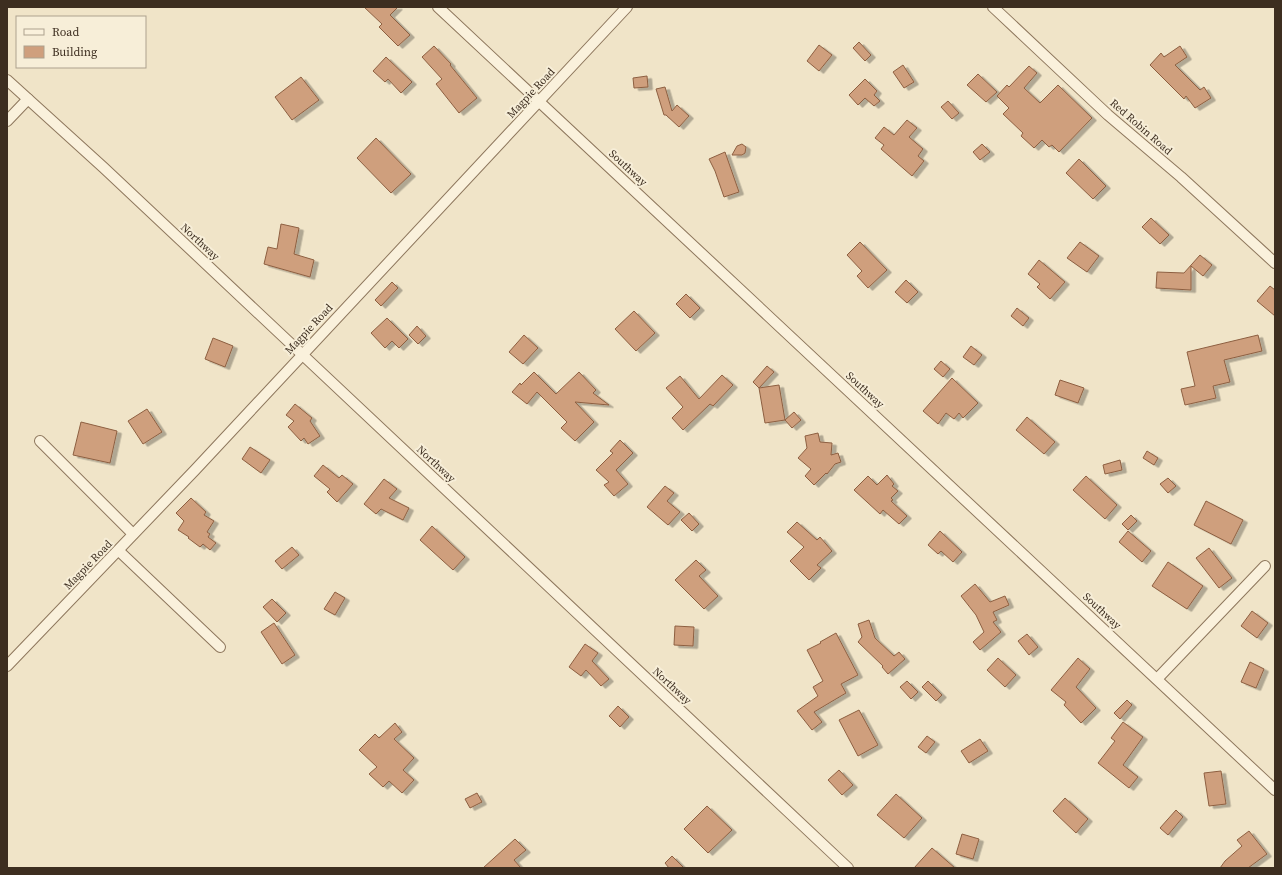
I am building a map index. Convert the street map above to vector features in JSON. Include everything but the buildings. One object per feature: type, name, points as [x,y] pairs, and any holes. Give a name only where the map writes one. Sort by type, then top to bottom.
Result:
[{"type":"street","name":"Southway","points":[[438,7],[1275,790]]},
{"type":"street","name":"Magpie Road","points":[[7,666],[195,470],[627,7]]},
{"type":"street","name":"Red Robin Road","points":[[993,7],[1108,115],[1181,177],[1275,263]]},
{"type":"street","name":"Northway","points":[[7,80],[104,168],[848,868]]},
{"type":"street","points":[[7,121],[28,99]]},
{"type":"street","points":[[40,441],[133,534]]},
{"type":"street","points":[[118,551],[220,647]]},
{"type":"street","points":[[1157,680],[1265,566]]}]
